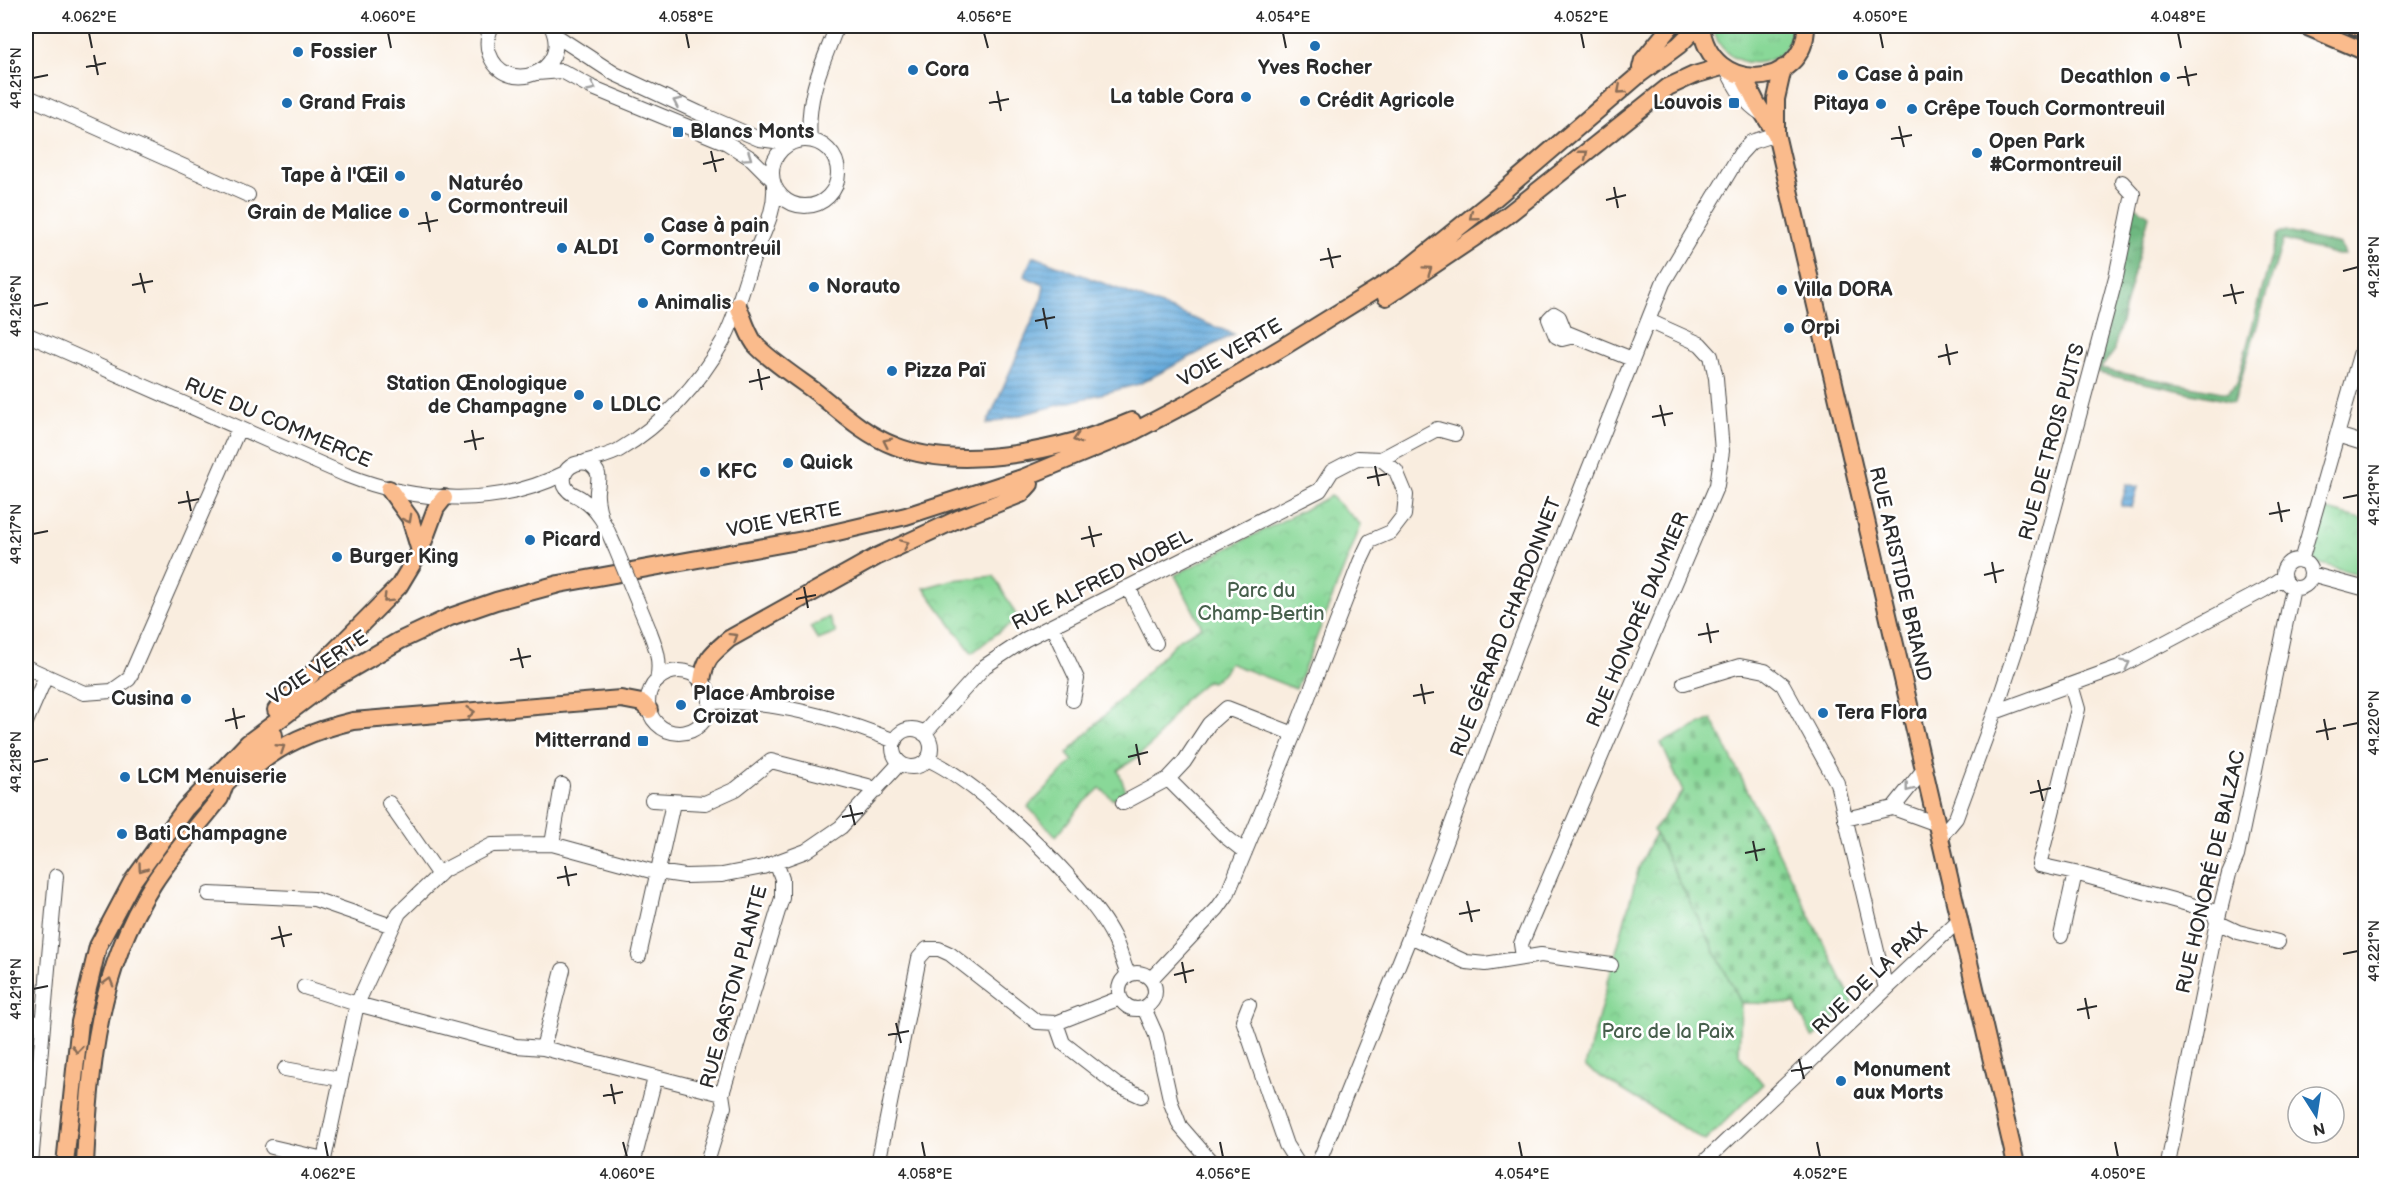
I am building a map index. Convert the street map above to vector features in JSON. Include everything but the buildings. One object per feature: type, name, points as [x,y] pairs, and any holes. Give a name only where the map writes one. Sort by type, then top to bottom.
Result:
[{"type":"main road","points":[[1640,74],[1643,60],[1671,26]]},
{"type":"main road","points":[[1700,26],[1710,55],[1725,68],[1743,76],[1757,77],[1783,68],[1794,58],[1802,46],[1807,28]]},
{"type":"main road","name":"VOIE VERTE","points":[[65,1164],[80,1022],[98,946],[132,882],[185,809],[248,743],[332,680],[399,641],[450,617],[496,601],[559,584],[803,540],[906,516],[1025,477],[1131,433],[1192,400],[1401,274],[1700,26]]},
{"type":"main road","points":[[2305,26],[2366,52]]},
{"type":"main road","points":[[2355,26],[2366,29]]},
{"type":"main road","name":"VOIE VERTE","points":[[85,1164],[89,1094],[99,1016],[119,948],[153,884],[220,798],[225,784],[264,744],[303,711],[347,679],[408,643],[466,618],[524,599],[808,546],[908,523],[1030,484],[1134,441],[1209,403],[1402,287],[1505,217],[1668,87],[1694,75],[1725,68]]},
{"type":"main road","name":"RUE ARISTIDE BRIAND","points":[[1783,68],[1776,99],[1776,134],[2016,1164]]},
{"type":"main road","name":"RUE ARISTIDE BRIAND","points":[[1743,76],[1776,134]]},
{"type":"main road","points":[[738,306],[756,346],[865,431],[894,446],[924,456],[960,459],[1003,456],[1067,443],[1121,426],[1172,404],[1192,400]]},
{"type":"main road","points":[[702,681],[709,656],[729,639],[876,558],[958,519],[1021,494],[1030,484]]},
{"type":"main road","points":[[389,489],[410,518],[420,551]]},
{"type":"main road","points":[[248,743],[275,711],[399,586],[420,551],[436,508],[444,498]]},
{"type":"main road","points":[[220,798],[233,789],[260,762],[291,742],[328,727],[353,721],[621,699],[642,703],[649,710]]},
{"type":"street","points":[[490,26],[488,46],[495,64],[509,74],[518,77],[562,71],[591,87],[727,143],[767,171],[780,194],[797,205]]},
{"type":"street","points":[[810,140],[808,121],[813,88],[837,26]]},
{"type":"street","points":[[537,73],[546,67],[553,57],[556,46],[553,30]]},
{"type":"street","points":[[553,30],[615,74],[699,113],[759,139],[790,143],[810,140],[819,142],[833,154],[837,162],[837,181],[826,198],[818,203],[797,205],[770,221]]},
{"type":"street","points":[[1725,68],[1742,97],[1752,108],[1763,114]]},
{"type":"street","points":[[26,96],[248,195]]},
{"type":"street","name":"RUE GÉRARD CHARDONNET","points":[[1318,1164],[1410,936],[1518,647],[1663,283],[1740,154],[1751,142],[1776,134]]},
{"type":"street","points":[[601,518],[566,487],[565,473],[577,462],[585,462],[618,451],[646,430],[689,391],[723,340],[738,306],[753,258],[770,221],[775,198],[773,162],[777,154],[790,143]]},
{"type":"street","name":"RUE DE TROIS PUITS","points":[[1995,712],[2020,638],[2116,277],[2133,194],[2122,182]]},
{"type":"street","name":"RUE HONORÉ DAUMIER","points":[[1523,957],[1521,944],[1717,485],[1722,451],[1716,378],[1711,356],[1700,344],[1649,321]]},
{"type":"street","name":"RUE DU COMMERCE","points":[[26,334],[359,481],[389,489],[444,498],[488,498],[527,489],[565,473]]},
{"type":"street","points":[[2301,561],[2363,352],[2366,334]]},
{"type":"street","points":[[1575,336],[1632,359]]},
{"type":"street","points":[[26,667],[84,693],[112,692],[129,679],[239,428]]},
{"type":"street","points":[[1151,979],[1217,909],[1227,895],[1294,734],[1365,552],[1371,541],[1391,532],[1404,515],[1406,495],[1396,471],[1381,459],[1437,429],[1455,434]]},
{"type":"street","points":[[2337,435],[2366,444]]},
{"type":"street","points":[[576,495],[590,496],[618,451]]},
{"type":"street","name":"RUE ALFRED NOBEL","points":[[924,734],[985,666],[1026,639],[1320,490],[1332,471],[1357,458],[1381,459]]},
{"type":"street","points":[[585,462],[595,467],[601,518],[658,652],[660,664],[657,681]]},
{"type":"street","name":"RUE DU COMMERCE","points":[[527,489],[576,495]]},
{"type":"street","points":[[1893,808],[1939,831],[1956,818],[1995,712],[2119,667],[2264,590],[2288,583],[2305,585],[2311,574],[2308,566],[2301,561],[2289,563],[2284,569],[2288,583]]},
{"type":"street","points":[[2311,574],[2366,589]]},
{"type":"street","name":"RUE HONORÉ DE BALZAC","points":[[2168,1164],[2217,922],[2229,874],[2237,856],[2288,583]]},
{"type":"street","points":[[1128,587],[1156,643]]},
{"type":"street","points":[[1052,626],[1077,679],[1073,700]]},
{"type":"street","points":[[658,652],[671,666],[696,676],[702,681],[707,688],[711,702],[709,711],[699,727],[681,734],[664,730],[649,710],[651,690],[657,681],[664,676],[681,671]]},
{"type":"street","points":[[1684,683],[1740,666],[1765,671],[1783,685],[1836,783],[1886,989]]},
{"type":"street","points":[[26,722],[46,676]]},
{"type":"street","points":[[2071,685],[2078,709],[2039,865],[2213,911],[2217,922],[2238,932],[2278,942]]},
{"type":"street","points":[[711,702],[766,706],[808,714],[839,721],[894,741]]},
{"type":"street","points":[[1123,803],[1168,779],[1184,762],[1209,724],[1227,708],[1294,734]]},
{"type":"street","points":[[913,729],[924,734],[931,748],[927,759],[911,767],[900,763],[894,753],[894,741],[907,730],[913,729]]},
{"type":"street","points":[[927,759],[941,765],[984,795],[1079,887],[1113,936],[1128,975]]},
{"type":"street","points":[[652,800],[673,803],[705,803],[736,789],[771,762],[868,786],[876,791]]},
{"type":"street","points":[[272,1147],[323,1162],[357,1004],[399,913],[444,870],[492,845],[552,844],[658,872],[685,876],[722,875],[776,862],[806,851],[841,827],[900,763]]},
{"type":"street","points":[[1845,819],[1893,808],[1924,768]]},
{"type":"street","points":[[1168,779],[1226,837],[1245,852]]},
{"type":"street","points":[[552,844],[562,785]]},
{"type":"street","points":[[389,803],[439,875]]},
{"type":"street","points":[[639,956],[673,803]]},
{"type":"street","name":"RUE GASTON PLANTE","points":[[709,1156],[724,1107],[722,1094],[782,898],[782,879],[776,862]]},
{"type":"street","points":[[2061,936],[2075,873]]},
{"type":"street","points":[[31,1164],[56,876]]},
{"type":"street","points":[[209,894],[314,898],[392,926]]},
{"type":"street","name":"RUE DE LA PAIX","points":[[1702,1164],[1959,920]]},
{"type":"street","points":[[1410,936],[1466,962],[1485,964],[1541,955],[1611,965]]},
{"type":"street","points":[[878,1164],[919,958],[927,949],[939,949],[950,954],[1038,1022],[1056,1023],[1120,998]]},
{"type":"street","points":[[543,1048],[563,970]]},
{"type":"street","points":[[1138,972],[1151,979],[1155,995],[1144,1008],[1133,1009],[1120,998],[1119,987],[1128,975],[1138,972]]},
{"type":"street","points":[[304,987],[357,1004],[516,1046],[543,1048],[722,1094]]},
{"type":"street","points":[[1249,1005],[1243,1020],[1286,1144],[1298,1164]]},
{"type":"street","points":[[1144,1008],[1156,1035],[1171,1103],[1180,1126],[1213,1164]]},
{"type":"street","points":[[26,1019],[42,1026]]},
{"type":"street","points":[[1056,1023],[1063,1044],[1117,1085],[1141,1096]]},
{"type":"street","points":[[285,1069],[340,1079]]},
{"type":"street","points":[[633,1164],[655,1078]]},
{"type":"green space","points":[[1713,26],[1792,26],[1789,42],[1781,53],[1769,60],[1755,63],[1741,61],[1728,54],[1718,42]]},
{"type":"green space","points":[[2134,205],[2149,215],[2113,353],[2100,369],[2227,393],[2237,383],[2277,234],[2287,232],[2340,245],[2344,255],[2283,240],[2234,402],[2097,373]]},
{"type":"green space","name":"Parc du Champ-Bertin","points":[[1331,496],[1361,525],[1296,689],[1229,663],[1224,672],[1212,682],[1207,681],[1183,701],[1154,742],[1118,770],[1126,791],[1113,799],[1100,788],[1056,836],[1028,807],[1073,761],[1067,754],[1179,639],[1202,627],[1175,575]]},
{"type":"green space","points":[[2324,509],[2365,520],[2365,576],[2314,562],[2318,524]]},
{"type":"green space","points":[[994,576],[1019,620],[1001,630],[972,653],[924,588],[952,580]]},
{"type":"green space","points":[[829,617],[836,633],[818,640],[810,627]]},
{"type":"green space","points":[[1712,719],[1853,1002],[1813,1038],[1795,1004],[1741,1003],[1653,830],[1683,792],[1661,743]]},
{"type":"green space","name":"Parc de la Paix","points":[[1655,834],[1741,1003],[1739,1055],[1763,1084],[1705,1141],[1585,1067],[1639,867]]},
{"type":"water","points":[[1033,256],[1234,334],[1139,384],[987,424],[1041,301],[1044,285],[1024,276]]},
{"type":"water","points":[[2127,484],[2138,487],[2132,507],[2121,505]]},
{"type":"place","name":"Yves Rocher","points":[[1315,46]]},
{"type":"place","name":"Fossier","points":[[298,52]]},
{"type":"place","name":"Cora","points":[[913,70]]},
{"type":"place","name":"Case à pain","points":[[1843,75]]},
{"type":"place","name":"Decathlon","points":[[2165,77]]},
{"type":"place","name":"La table Cora","points":[[1246,97]]},
{"type":"place","name":"Crédit Agricole","points":[[1305,101]]},
{"type":"place","name":"Grand Frais","points":[[287,103]]},
{"type":"place","name":"Louvois","points":[[1734,103]]},
{"type":"place","name":"Pitaya","points":[[1881,104]]},
{"type":"place","name":"Crêpe Touch Cormontreuil","points":[[1912,109]]},
{"type":"place","name":"Blancs Monts","points":[[678,132]]},
{"type":"place","name":"Open Park #Cormontreuil","points":[[1977,153]]},
{"type":"place","name":"Tape à l'Œil","points":[[400,176]]},
{"type":"place","name":"Naturéo Cormontreuil","points":[[436,196]]},
{"type":"place","name":"Grain de Malice","points":[[404,213]]},
{"type":"place","name":"Case à pain Cormontreuil","points":[[649,238]]},
{"type":"place","name":"ALDI","points":[[562,248]]},
{"type":"place","name":"Norauto","points":[[814,287]]},
{"type":"place","name":"Villa DORA","points":[[1782,290]]},
{"type":"place","name":"Animalis","points":[[643,303]]},
{"type":"place","name":"Orpi","points":[[1789,328]]},
{"type":"place","name":"Pizza Paï","points":[[892,371]]},
{"type":"place","name":"Station Œnologique de Champagne","points":[[579,395]]},
{"type":"place","name":"LDLC","points":[[598,405]]},
{"type":"place","name":"Quick","points":[[788,463]]},
{"type":"place","name":"KFC","points":[[705,472]]},
{"type":"place","name":"Picard","points":[[530,540]]},
{"type":"place","name":"Burger King","points":[[337,557]]},
{"type":"place","name":"Cusina","points":[[186,699]]},
{"type":"place","name":"Place Ambroise Croizat","points":[[681,705]]},
{"type":"place","name":"Tera Flora","points":[[1823,713]]},
{"type":"place","name":"Mitterrand","points":[[643,741]]},
{"type":"place","name":"LCM Menuiserie","points":[[125,777]]},
{"type":"place","name":"Bati Champagne","points":[[122,834]]},
{"type":"place","name":"Monument aux Morts","points":[[1841,1081]]}]
